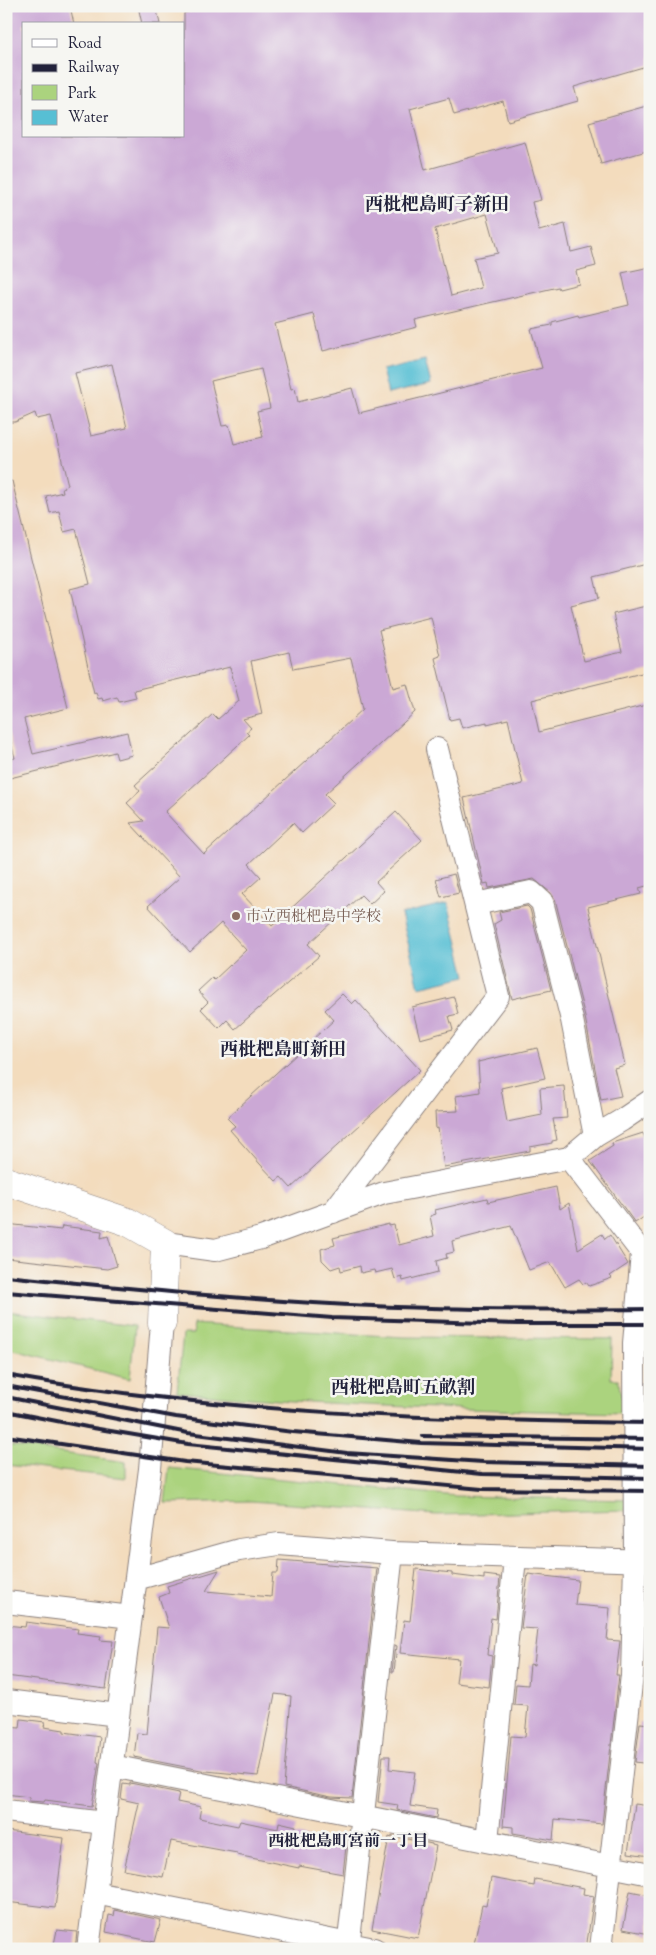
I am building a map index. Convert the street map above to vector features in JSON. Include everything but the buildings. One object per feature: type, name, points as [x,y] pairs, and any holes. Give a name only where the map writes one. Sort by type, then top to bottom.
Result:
[{"type":"street","points":[[334,1212],[498,996],[437,749]]},
{"type":"street","points":[[476,904],[531,892],[542,902],[572,1020],[595,1136]]},
{"type":"street","points":[[6,1181],[128,1222],[164,1243],[215,1250],[261,1238],[384,1193],[569,1158],[595,1136],[650,1101]]},
{"type":"street","points":[[622,1120],[650,1114]]},
{"type":"street","points":[[569,1158],[642,1253],[645,1282],[634,1343],[642,1513],[641,1675],[611,1866],[601,1949]]},
{"type":"street","points":[[88,1949],[150,1469],[162,1323],[164,1243]]},
{"type":"street","points":[[136,1579],[240,1550],[279,1544],[392,1553],[642,1562]]},
{"type":"street","points":[[348,1946],[392,1553]]},
{"type":"street","points":[[487,1841],[515,1558]]},
{"type":"street","points":[[6,1602],[131,1618]]},
{"type":"street","points":[[6,1701],[118,1715]]},
{"type":"street","points":[[112,1766],[650,1874]]},
{"type":"street","points":[[6,1811],[104,1823]]},
{"type":"street","points":[[95,1893],[348,1946],[374,1949]]},
{"type":"green space","points":[[6,1311],[135,1326],[130,1379],[6,1348]]},
{"type":"green space","points":[[193,1324],[403,1337],[612,1339],[611,1379],[618,1379],[625,1413],[345,1404],[177,1392],[183,1334],[194,1334]]},
{"type":"green space","points":[[6,1445],[126,1462],[126,1478],[6,1465]]},
{"type":"green space","points":[[169,1468],[456,1496],[628,1500],[627,1510],[437,1515],[251,1501],[165,1503]]},
{"type":"green space","points":[[644,1521],[650,1521],[650,1553],[642,1545]]},
{"type":"water","points":[[425,360],[431,384],[388,394],[382,370]]},
{"type":"water","points":[[448,903],[466,976],[419,987],[401,914]]},
{"type":"railway","points":[[6,1276],[189,1294],[327,1304],[477,1309],[650,1309]]},
{"type":"railway","points":[[6,1292],[332,1318],[517,1324],[650,1324]]},
{"type":"railway","points":[[6,1375],[86,1388],[246,1406],[408,1417],[650,1423]]},
{"type":"railway","points":[[6,1386],[176,1417],[293,1432],[421,1443],[650,1449]]},
{"type":"railway","points":[[6,1397],[188,1433],[347,1453],[483,1462],[650,1466]]},
{"type":"railway","points":[[6,1411],[188,1444],[482,1474],[650,1478]]},
{"type":"railway","points":[[6,1436],[185,1462],[482,1489],[650,1491]]},
{"type":"railway","points":[[422,1436],[650,1439]]},
{"type":"place","name":"市立西枇杷島中学校","points":[[236,916]]},
{"type":"district","name":"西枇杷島町子新田","points":[[437,204]]},
{"type":"district","name":"西枇杷島町新田","points":[[283,1049]]},
{"type":"district","name":"西枇杷島町五畝割","points":[[403,1387]]},
{"type":"district","name":"西枇杷島町宮前一丁目","points":[[348,1840]]}]
